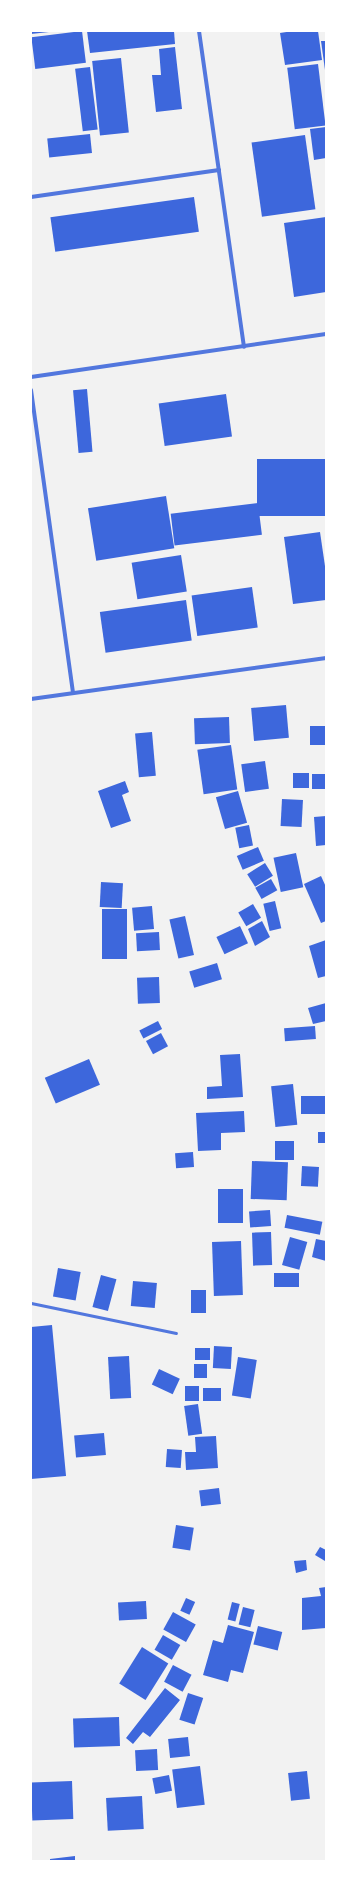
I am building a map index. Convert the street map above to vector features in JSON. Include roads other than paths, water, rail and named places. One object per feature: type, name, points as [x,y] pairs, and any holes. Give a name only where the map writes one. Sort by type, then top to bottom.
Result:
[{"type":"street","points":[[199,31],[244,347]]},
{"type":"street","points":[[31,197],[219,170]]},
{"type":"street","points":[[31,377],[326,334]]},
{"type":"street","points":[[31,390],[73,694]]},
{"type":"street","points":[[31,699],[326,658]]},
{"type":"lane","points":[[31,1303],[176,1333]]}]
